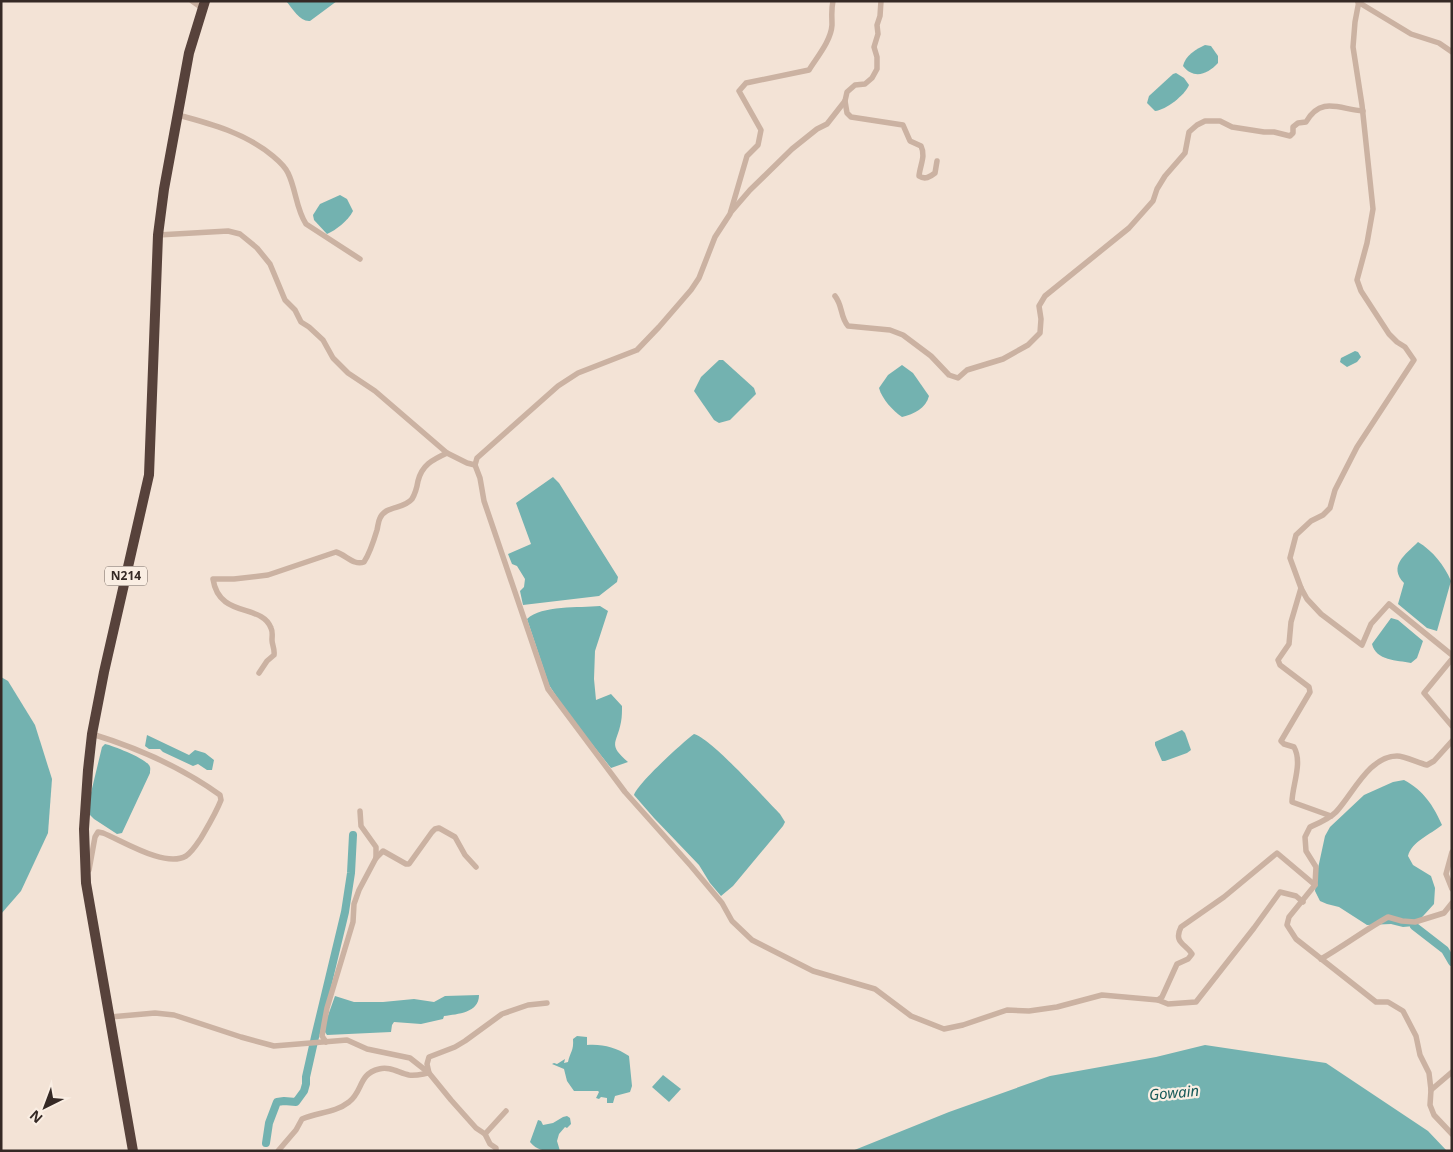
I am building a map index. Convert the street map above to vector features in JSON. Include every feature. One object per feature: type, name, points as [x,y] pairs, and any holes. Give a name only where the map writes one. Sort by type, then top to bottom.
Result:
[{"type":"highway","name":"N214","points":[[133,1151],[86,883],[84,829],[92,734],[149,475],[158,235],[164,189],[189,53],[203,5]]},
{"type":"street","points":[[192,1],[203,5]]},
{"type":"street","points":[[730,214],[747,156],[758,145],[760,130],[739,91],[746,83],[809,70],[824,47],[832,26],[831,11],[833,1]]},
{"type":"street","points":[[881,1],[877,25],[878,34],[874,47],[877,57],[876,69],[872,78],[865,84],[855,85],[847,92],[845,102],[847,113],[851,117],[903,125],[910,141],[921,146],[923,150],[919,176],[928,178],[935,173],[937,162]]},
{"type":"street","points":[[1452,52],[1439,43],[1411,34],[1359,2],[1353,47],[1363,111],[1373,209],[1367,243],[1357,280],[1360,291],[1389,334],[1405,347],[1414,360],[1357,448],[1336,490],[1330,508],[1296,535],[1290,558],[1307,599],[1321,614],[1362,645],[1371,624],[1389,604],[1452,657],[1424,693],[1452,726]]},
{"type":"street","points":[[845,102],[827,124],[817,129],[792,150],[750,190],[730,214],[715,238],[700,278],[659,327],[636,350],[578,373],[558,386],[477,458],[475,465],[480,478],[484,501],[548,689],[625,792],[722,903],[732,921],[752,940],[813,971],[875,989],[911,1016],[944,1029],[963,1025],[1008,1010],[1029,1011],[1057,1007],[1102,995],[1158,1000],[1168,1004],[1196,1002],[1280,892],[1296,896],[1303,902]]},
{"type":"street","points":[[835,296],[840,303],[842,318],[848,326],[890,330],[903,335],[931,356],[949,375],[958,378],[967,370],[1003,359],[1028,345],[1040,333],[1041,319],[1039,306],[1045,296],[1129,228],[1153,201],[1157,189],[1165,176],[1185,152],[1189,132],[1197,125],[1205,121],[1220,121],[1232,127],[1290,136],[1293,133],[1293,127],[1298,123],[1306,122],[1312,111],[1322,106],[1331,105],[1363,111]]},
{"type":"street","points":[[178,115],[218,125],[253,141],[263,148],[282,164],[288,172],[301,216],[306,224],[360,259]]},
{"type":"street","points":[[158,235],[228,231],[240,234],[257,248],[270,264],[285,300],[295,310],[301,322],[323,340],[333,358],[348,373],[375,391],[447,453],[475,465]]},
{"type":"street","points":[[260,673],[267,661],[274,655],[272,629],[261,618],[233,607],[222,599],[215,591],[213,579],[234,579],[268,575],[336,552],[361,564],[364,562],[378,529],[380,518],[391,508],[406,504],[412,498],[425,466],[431,460],[447,453]]},
{"type":"street","points":[[1301,588],[1291,622],[1289,644],[1278,660],[1280,665],[1308,687],[1310,692],[1281,741],[1294,747],[1296,752],[1297,774],[1292,802],[1331,816]]},
{"type":"street","points":[[86,883],[95,837],[98,832],[161,858],[175,859],[186,856],[194,847],[221,800],[220,795],[203,783],[167,762],[92,734]]},
{"type":"street","points":[[1452,741],[1434,761],[1427,765],[1398,756],[1380,760],[1362,778],[1336,812],[1310,827],[1305,837],[1306,851],[1316,867],[1315,885],[1289,917],[1287,925],[1296,939],[1376,1002],[1388,1002],[1402,1011],[1416,1036],[1420,1055],[1428,1073],[1431,1090],[1430,1105],[1434,1115],[1452,1134]]},
{"type":"street","points":[[360,811],[361,826],[376,847],[376,858]]},
{"type":"street","points":[[326,1042],[322,1036],[325,1016],[352,922],[354,904],[359,890],[376,858],[383,851],[409,864],[432,832],[439,828],[456,837],[465,855],[476,867]]},
{"type":"street","points":[[1452,852],[1446,874],[1452,890]]},
{"type":"street","points":[[1158,1000],[1162,997],[1177,964],[1188,959],[1192,954],[1191,951],[1183,946],[1179,939],[1178,932],[1181,927],[1224,897],[1277,853],[1315,885]]},
{"type":"street","points":[[1321,959],[1348,944],[1365,930],[1388,917],[1415,922],[1444,914],[1452,903]]},
{"type":"street","points":[[428,1073],[427,1064],[429,1057],[455,1048],[502,1014],[528,1005],[547,1003]]},
{"type":"street","points":[[110,1017],[155,1013],[174,1015],[274,1046],[347,1040],[367,1049],[410,1058],[428,1073],[476,1128],[485,1134],[490,1144],[496,1148],[496,1151]]},
{"type":"street","points":[[278,1151],[296,1130],[302,1119],[314,1114],[329,1112],[350,1102],[365,1077],[372,1072],[380,1068],[389,1068],[410,1075],[428,1073]]},
{"type":"street","points":[[1431,1090],[1452,1072]]},
{"type":"street","points":[[485,1134],[506,1111]]},
{"type":"water","points":[[286,1],[337,1],[310,21],[306,21]]},
{"type":"water","points":[[1205,45],[1211,46],[1218,56],[1218,63],[1210,70],[1201,74],[1192,73],[1183,66],[1184,62],[1191,53]]},
{"type":"water","points":[[1176,73],[1184,78],[1189,85],[1187,89],[1170,105],[1155,111],[1147,103],[1149,96]]},
{"type":"water","points":[[340,195],[347,199],[353,211],[342,225],[327,234],[314,220],[313,215],[320,204]]},
{"type":"water","points":[[1355,351],[1361,357],[1357,362],[1347,367],[1340,362],[1341,358]]},
{"type":"water","points":[[719,360],[723,360],[754,388],[756,394],[730,420],[719,423],[714,420],[694,391],[701,377]]},
{"type":"water","points":[[902,365],[913,373],[929,396],[919,410],[902,417],[888,404],[879,388],[888,375]]},
{"type":"water","points":[[553,477],[559,483],[618,577],[617,582],[599,596],[523,605],[520,591],[524,587],[525,579],[517,566],[512,564],[508,554],[531,544],[516,503]]},
{"type":"water","points":[[1418,542],[1438,559],[1451,581],[1437,631],[1427,628],[1398,604],[1404,583],[1399,577],[1398,566],[1404,556]]},
{"type":"water","points":[[600,606],[608,611],[595,651],[594,679],[596,700],[611,694],[622,706],[621,720],[615,744],[617,751],[628,762],[611,768],[568,714],[549,685],[527,619],[542,611],[551,609]]},
{"type":"water","points":[[1391,618],[1398,620],[1423,641],[1417,658],[1411,663],[1382,657],[1374,650],[1372,644]]},
{"type":"water","points":[[1,677],[8,681],[35,725],[52,779],[48,833],[21,891],[1,914]]},
{"type":"water","points":[[1182,730],[1185,733],[1191,750],[1162,761],[1155,742]]},
{"type":"water","points":[[694,734],[713,746],[725,757],[780,814],[785,822],[733,886],[721,896],[699,865],[634,795],[652,773]]},
{"type":"water","points":[[147,735],[189,755],[195,750],[205,753],[214,760],[212,770],[207,770],[198,764],[193,766],[160,749],[149,749],[145,746]]},
{"type":"water","points":[[105,744],[135,756],[146,762],[150,768],[150,773],[122,833],[117,834],[90,815],[89,801],[102,747]]},
{"type":"water","points":[[1404,780],[1427,799],[1442,825],[1417,842],[1408,856],[1413,865],[1431,876],[1435,888],[1434,904],[1414,926],[1403,927],[1391,924],[1367,925],[1339,907],[1320,901],[1315,891],[1325,836],[1330,827],[1364,795],[1393,782]]},
{"type":"water","points":[[479,995],[476,1006],[467,1012],[444,1016],[443,1019],[421,1024],[394,1022],[391,1032],[327,1035],[325,1032],[325,1024],[335,996],[354,1002],[414,999],[434,1002],[445,996]]},
{"type":"water","points":[[577,1036],[587,1037],[587,1045],[609,1047],[629,1056],[632,1086],[630,1092],[615,1096],[613,1103],[607,1103],[607,1098],[596,1098],[598,1091],[574,1091],[567,1081],[564,1069],[552,1064],[557,1064],[565,1059],[564,1063],[568,1062],[573,1039]]},
{"type":"water","name":"Gowain","points":[[1205,1045],[1326,1063],[1428,1131],[1447,1151],[852,1151],[949,1112],[1050,1076],[1156,1057]]},
{"type":"water","points":[[663,1075],[681,1089],[669,1102],[652,1087]]},
{"type":"water","points":[[567,1116],[570,1118],[571,1124],[567,1128],[565,1127],[559,1134],[557,1141],[560,1151],[540,1149],[530,1142],[538,1120],[543,1125],[553,1123]]},
{"type":"waterway","points":[[266,1143],[269,1123],[277,1102],[296,1102],[304,1091],[306,1084],[315,1037],[345,912],[351,873],[353,835]]},
{"type":"waterway","points":[[1414,926],[1445,950],[1452,962]]}]
